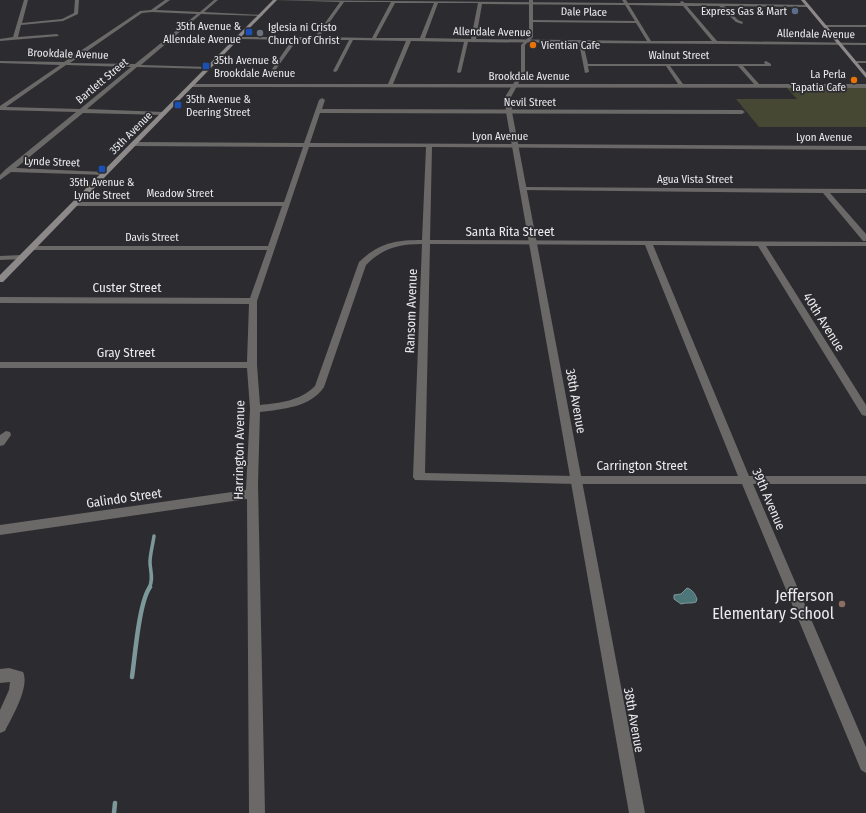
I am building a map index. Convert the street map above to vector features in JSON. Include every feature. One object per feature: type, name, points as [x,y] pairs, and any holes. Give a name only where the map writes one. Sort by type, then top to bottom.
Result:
[{"type":"main road","name":"35th Avenue","points":[[0,280],[275,0]]},
{"type":"main road","points":[[803,0],[866,76]]},
{"type":"street","points":[[15,39],[26,0]]},
{"type":"street","points":[[20,24],[66,20],[76,14],[77,0]]},
{"type":"street","points":[[152,12],[168,0]]},
{"type":"street","name":"Bartlett Street","points":[[0,178],[216,0]]},
{"type":"street","points":[[275,0],[392,2],[625,2],[808,6]]},
{"type":"street","points":[[681,0],[716,42]]},
{"type":"street","points":[[726,0],[730,5]]},
{"type":"street","points":[[316,39],[343,1]]},
{"type":"street","name":"38th Avenue","points":[[531,1],[531,37],[523,45],[523,71],[508,97],[509,112],[637,813]]},
{"type":"street","points":[[373,40],[392,2]]},
{"type":"street","points":[[422,40],[436,2]]},
{"type":"street","points":[[473,41],[480,2]]},
{"type":"street","points":[[625,2],[650,42]]},
{"type":"street","points":[[720,5],[737,21],[742,23]]},
{"type":"street","points":[[0,108],[141,12],[261,15]]},
{"type":"street","name":"Dale Place","points":[[531,21],[637,22]]},
{"type":"street","points":[[825,26],[866,26]]},
{"type":"street","points":[[0,40],[56,35]]},
{"type":"street","name":"Allendale Avenue","points":[[238,38],[866,44]]},
{"type":"street","points":[[272,71],[295,39]]},
{"type":"street","points":[[335,71],[352,39]]},
{"type":"street","points":[[390,86],[409,40]]},
{"type":"street","points":[[459,72],[466,40]]},
{"type":"street","points":[[581,42],[587,72]]},
{"type":"street","name":"Brookdale Avenue","points":[[0,62],[208,68]]},
{"type":"street","name":"Walnut Street","points":[[586,65],[769,65],[766,62]]},
{"type":"street","points":[[855,62],[866,62]]},
{"type":"street","points":[[667,65],[681,86]]},
{"type":"street","points":[[739,65],[757,85]]},
{"type":"street","name":"Brookdale Avenue","points":[[191,86],[866,86]]},
{"type":"street","name":"Harrington Avenue","points":[[257,813],[252,494],[255,409],[252,365],[253,301],[322,100]]},
{"type":"street","points":[[0,108],[163,114]]},
{"type":"street","name":"Nevil Street","points":[[318,111],[742,112]]},
{"type":"street","name":"Lyon Avenue","points":[[133,144],[866,148]]},
{"type":"street","name":"Ransom Avenue","points":[[419,477],[429,146]]},
{"type":"street","name":"Lynde Street","points":[[0,170],[104,174]]},
{"type":"street","name":"Agua Vista Street","points":[[524,189],[866,190]]},
{"type":"street","points":[[824,190],[866,239]]},
{"type":"street","name":"Meadow Street","points":[[75,204],[286,204]]},
{"type":"street","name":"Santa Rita Street","points":[[255,409],[303,401],[313,394],[319,387],[362,264],[372,253],[384,247],[402,242],[866,244]]},
{"type":"street","name":"39th Avenue","points":[[648,243],[745,479],[866,766]]},
{"type":"street","name":"40th Avenue","points":[[760,244],[866,413]]},
{"type":"street","name":"Davis Street","points":[[32,248],[272,248]]},
{"type":"street","points":[[0,258],[22,257]]},
{"type":"street","name":"Custer Street","points":[[0,300],[253,301]]},
{"type":"street","name":"Gray Street","points":[[0,365],[252,365]]},
{"type":"street","name":"Carrington Street","points":[[419,477],[576,480],[866,480]]},
{"type":"street","name":"Galindo Street","points":[[0,530],[252,494]]},
{"type":"street","points":[[0,676],[9,675],[18,677],[16,691],[0,726]]},
{"type":"green space","points":[[786,87],[866,87],[866,127],[759,127],[736,99],[797,99]]},
{"type":"water","points":[[687,588],[695,594],[697,599],[696,602],[681,604],[674,599],[674,595],[681,594]]},
{"type":"waterway","points":[[149,588],[152,578],[150,559],[154,536]]},
{"type":"waterway","points":[[132,677],[140,617],[146,594],[150,587]]},
{"type":"waterway","points":[[114,813],[115,803]]},
{"type":"place","name":"Express Gas & Mart","points":[[795,11]]},
{"type":"place","name":"35th Avenue & Allendale Avenue","points":[[249,32]]},
{"type":"place","name":"Iglesia ni Cristo Church of Christ","points":[[260,33]]},
{"type":"place","name":"Vientian Cafe","points":[[533,45]]},
{"type":"place","name":"35th Avenue & Brookdale Avenue","points":[[206,66]]},
{"type":"place","name":"La Perla Tapatia Cafe","points":[[854,80]]},
{"type":"place","name":"35th Avenue & Deering Street","points":[[178,105]]},
{"type":"place","name":"35th Avenue & Lynde Street","points":[[102,169]]},
{"type":"place","name":"Jefferson Elementary School","points":[[842,604]]}]
